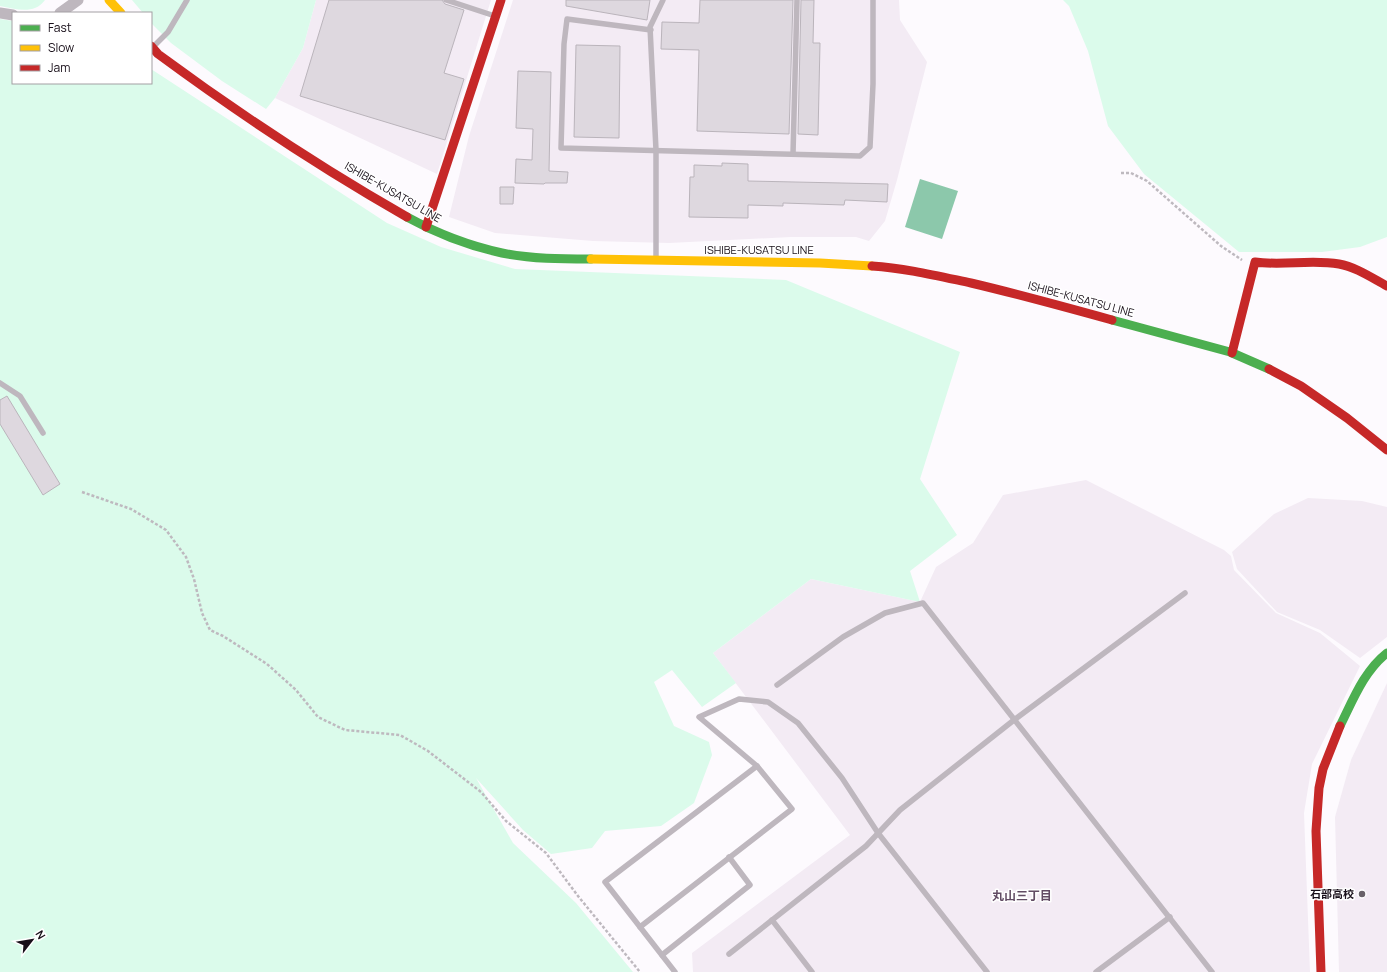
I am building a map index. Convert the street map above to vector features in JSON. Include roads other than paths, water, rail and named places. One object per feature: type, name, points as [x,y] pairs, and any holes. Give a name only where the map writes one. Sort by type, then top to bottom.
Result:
[{"type":"main road","points":[[109,0],[120,12]]},
{"type":"main road","points":[[426,228],[501,0]]},
{"type":"main road","name":"ISHIBE-KUSATSU LINE","points":[[152,47],[158,54],[221,100],[360,190],[426,228],[468,243],[502,253],[538,258],[820,263],[886,267],[943,277],[1021,295],[1232,353],[1268,368],[1301,386],[1347,418],[1387,450]]},
{"type":"main road","points":[[1232,353],[1255,262],[1340,264],[1387,286]]},
{"type":"main road","points":[[1321,972],[1316,831],[1319,788],[1340,726],[1354,696],[1366,675],[1378,660],[1387,653]]},
{"type":"street","points":[[61,12],[78,0]]},
{"type":"street","points":[[0,13],[12,15]]},
{"type":"lane","points":[[152,47],[168,32],[187,0]]},
{"type":"lane","points":[[446,0],[496,16]]},
{"type":"lane","points":[[656,261],[656,150],[650,27],[663,0]]},
{"type":"lane","points":[[793,154],[797,0]]},
{"type":"lane","points":[[651,30],[567,20],[564,44],[560,148],[860,156],[870,147],[873,0]]},
{"type":"lane","points":[[0,384],[20,396],[43,434]]},
{"type":"lane","points":[[729,954],[866,846],[900,810],[1014,720],[1185,593]]},
{"type":"lane","points":[[777,684],[844,637],[885,613],[923,603],[1212,972]]},
{"type":"lane","points":[[640,927],[792,809],[757,766],[699,717],[739,699],[768,702],[798,723],[842,778],[878,833],[987,972]]},
{"type":"lane","points":[[675,972],[605,882],[757,766]]},
{"type":"lane","points":[[662,955],[750,885],[729,858]]},
{"type":"lane","points":[[1096,972],[1170,917]]},
{"type":"lane","points":[[772,920],[812,972]]},
{"type":"place","name":"石部高校","points":[[1362,894]]},
{"type":"district","name":"丸山三丁目","points":[[1022,896]]}]
